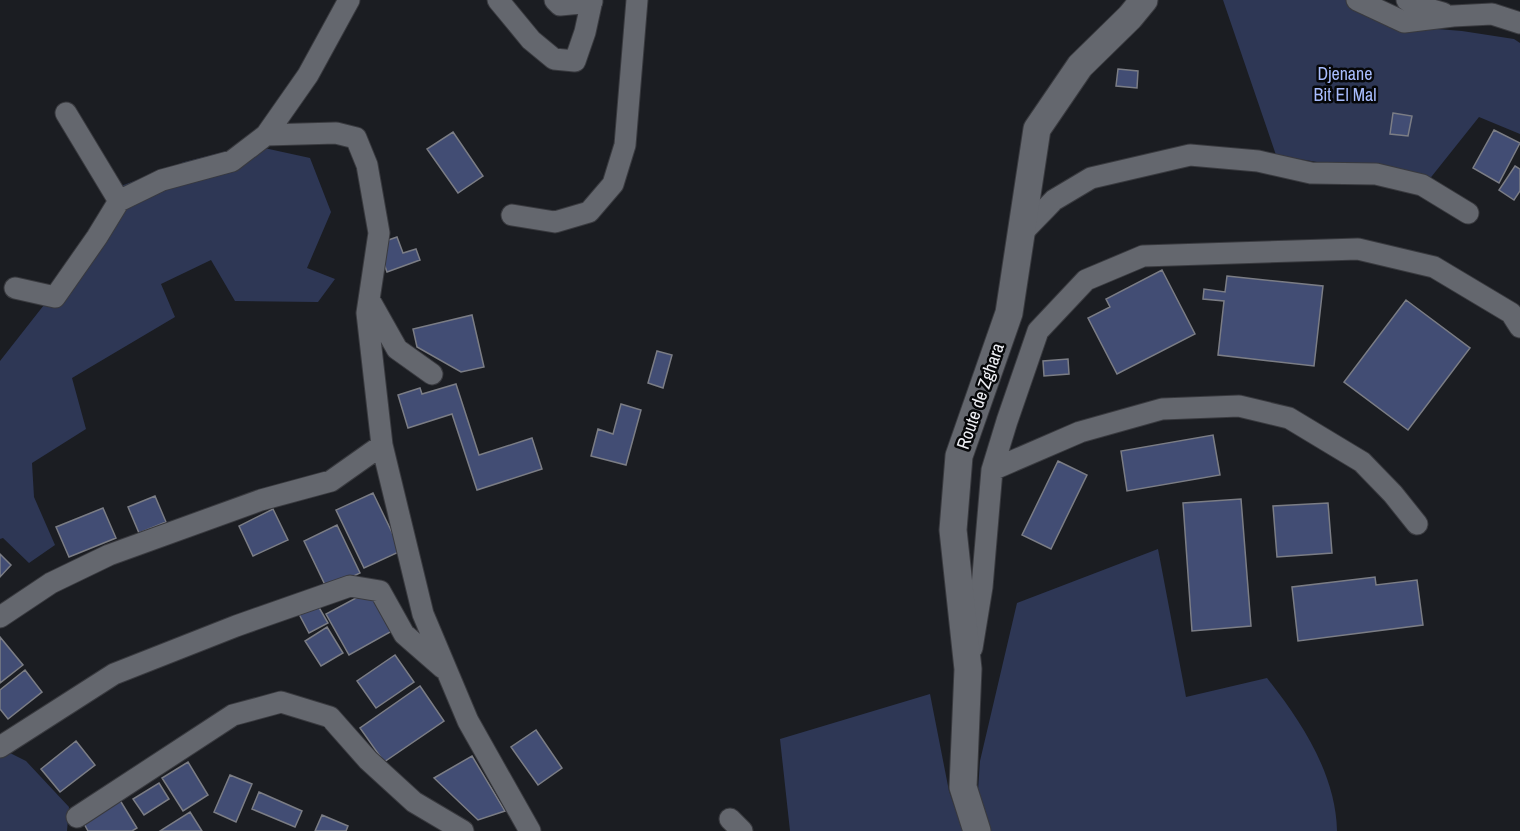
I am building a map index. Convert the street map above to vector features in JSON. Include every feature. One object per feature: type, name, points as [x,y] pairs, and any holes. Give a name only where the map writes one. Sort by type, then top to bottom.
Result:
[{"type":"street","points":[[15,288],[55,297],[119,201],[162,180],[232,161],[266,135],[308,75],[349,0]]},
{"type":"street","points":[[498,0],[531,40],[554,59],[575,61],[592,1],[560,5],[555,0]]},
{"type":"street","points":[[512,215],[555,222],[589,212],[613,184],[625,145],[637,0]]},
{"type":"street","name":"Route de Zghara","points":[[976,831],[963,787],[968,669],[953,530],[959,456],[1009,313],[1037,129],[1080,66],[1144,0]]},
{"type":"street","points":[[1357,0],[1404,22],[1492,14],[1520,23]]},
{"type":"street","points":[[1407,0],[1418,6],[1453,16]]},
{"type":"street","points":[[66,113],[119,201]]},
{"type":"street","points":[[266,135],[336,133],[356,138],[367,165],[379,233],[367,313],[382,445],[423,614],[468,721],[530,831]]},
{"type":"street","points":[[1021,234],[1054,200],[1091,178],[1190,155],[1258,161],[1311,173],[1376,174],[1422,185],[1468,213]]},
{"type":"street","points":[[968,669],[982,587],[992,470],[1006,421],[1038,331],[1086,280],[1143,256],[1358,249],[1434,267],[1511,312],[1520,327]]},
{"type":"street","points":[[369,300],[397,349],[432,374]]},
{"type":"street","points":[[992,470],[1080,432],[1162,410],[1239,406],[1289,418],[1362,462],[1393,494],[1417,524]]},
{"type":"street","points":[[0,617],[51,583],[109,555],[261,500],[331,482],[382,445]]},
{"type":"street","points":[[0,747],[114,674],[247,622],[350,586],[380,591],[404,634],[448,672]]},
{"type":"street","points":[[77,817],[233,715],[281,702],[330,717],[368,760],[414,802],[463,831]]},
{"type":"green space","name":"Djenane Bit El Mal","points":[[1223,0],[1363,0],[1425,28],[1514,39],[1520,43],[1520,134],[1479,117],[1428,181],[1276,155]]},
{"type":"green space","points":[[250,145],[310,158],[331,212],[307,268],[335,279],[318,302],[235,301],[211,260],[161,284],[175,317],[72,378],[86,429],[32,463],[34,497],[55,545],[29,563],[3,538],[0,539],[0,361],[62,282],[121,186],[184,162]]},
{"type":"green space","points":[[1158,549],[1186,697],[1267,678],[1304,730],[1314,749],[1330,789],[1337,831],[986,831],[977,805],[980,761],[1017,603]]},
{"type":"green space","points":[[930,694],[949,791],[963,831],[790,831],[780,739]]},
{"type":"green space","points":[[0,748],[26,761],[69,807],[67,831],[0,831]]},
{"type":"building","points":[[1118,69],[1138,71],[1137,88],[1116,86]]},
{"type":"building","points":[[1393,113],[1412,116],[1408,136],[1390,134]]},
{"type":"building","points":[[1494,130],[1520,143],[1499,183],[1473,168]]},
{"type":"building","points":[[453,132],[483,176],[458,193],[427,149]]},
{"type":"building","points":[[1515,166],[1520,169],[1520,191],[1514,200],[1499,190]]},
{"type":"building","points":[[397,237],[403,253],[416,249],[420,260],[387,272],[377,244]]},
{"type":"building","points":[[1162,270],[1195,334],[1117,374],[1088,318],[1110,307],[1106,299]]},
{"type":"building","points":[[1227,276],[1323,286],[1314,366],[1218,355],[1224,301],[1203,299],[1204,289],[1225,292]]},
{"type":"building","points":[[1406,300],[1470,348],[1408,430],[1344,382]]},
{"type":"building","points":[[472,315],[484,367],[461,372],[417,347],[413,329]]},
{"type":"building","points":[[657,351],[672,355],[663,388],[648,383]]},
{"type":"building","points":[[1068,359],[1069,374],[1044,376],[1043,361]]},
{"type":"building","points":[[456,384],[479,455],[532,438],[542,469],[477,490],[452,414],[408,428],[398,395],[420,388],[422,394]]},
{"type":"building","points":[[621,404],[641,410],[626,465],[591,456],[598,429],[613,434]]},
{"type":"building","points":[[1213,435],[1220,475],[1127,491],[1121,451]]},
{"type":"building","points":[[1058,461],[1087,475],[1051,549],[1022,535]]},
{"type":"building","points":[[373,493],[401,551],[364,568],[336,510]]},
{"type":"building","points":[[155,496],[166,522],[139,533],[128,507]]},
{"type":"building","points":[[1241,499],[1251,626],[1192,631],[1183,503]]},
{"type":"building","points":[[1328,503],[1332,553],[1277,557],[1273,506]]},
{"type":"building","points":[[103,508],[116,538],[69,557],[56,527]]},
{"type":"building","points":[[273,509],[288,540],[253,556],[239,526]]},
{"type":"building","points":[[337,525],[360,573],[327,589],[304,541]]},
{"type":"building","points":[[0,554],[11,565],[0,577]]},
{"type":"building","points":[[1375,577],[1376,585],[1417,580],[1423,625],[1298,641],[1292,587]]},
{"type":"building","points":[[369,591],[392,631],[349,655],[326,614]]},
{"type":"building","points":[[317,604],[328,623],[309,633],[299,614]]},
{"type":"building","points":[[327,627],[343,653],[321,666],[305,641]]},
{"type":"building","points":[[0,637],[23,665],[0,683]]},
{"type":"building","points":[[395,655],[414,682],[376,708],[357,681]]},
{"type":"building","points":[[25,670],[42,692],[8,719],[0,709],[0,690]]},
{"type":"building","points":[[420,686],[444,721],[384,762],[360,728]]},
{"type":"building","points":[[536,730],[562,768],[538,785],[511,747]]},
{"type":"building","points":[[76,741],[95,765],[60,792],[41,769]]},
{"type":"building","points":[[472,756],[505,811],[478,820],[434,778]]},
{"type":"building","points":[[188,762],[208,795],[183,811],[162,778]]},
{"type":"building","points":[[230,775],[252,784],[236,822],[214,812]]},
{"type":"building","points":[[159,783],[169,799],[144,815],[133,799]]},
{"type":"building","points":[[259,792],[302,811],[295,827],[252,809]]},
{"type":"building","points":[[118,797],[137,828],[132,831],[88,831],[82,820]]},
{"type":"building","points":[[190,812],[202,831],[160,831]]},
{"type":"building","points":[[322,815],[348,826],[346,831],[315,831]]}]
